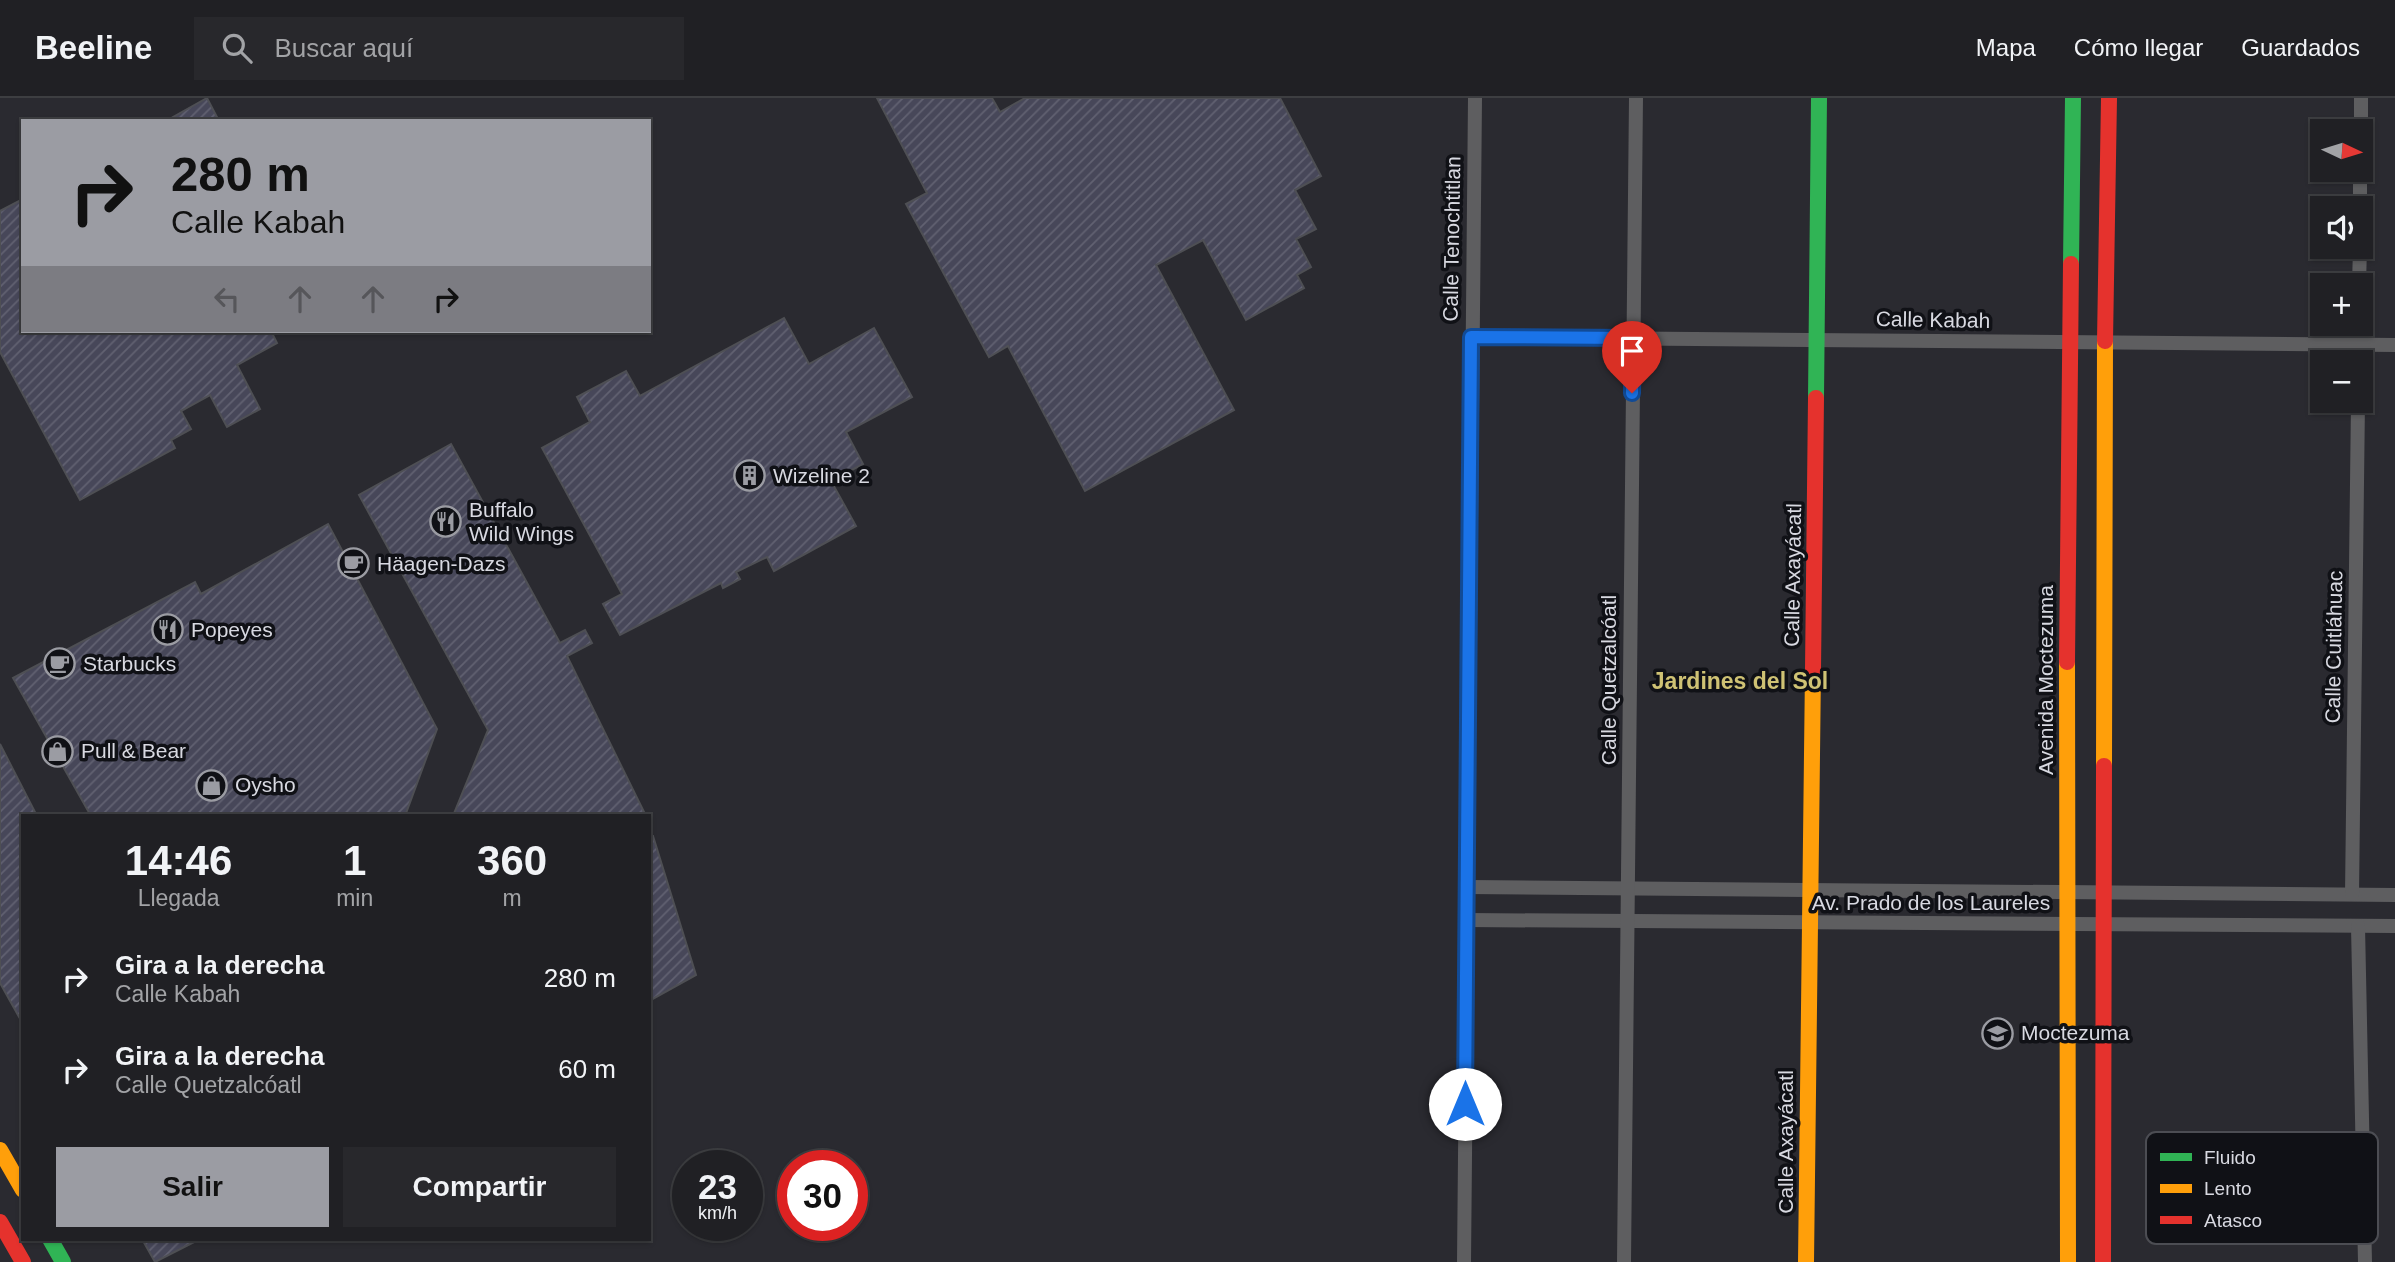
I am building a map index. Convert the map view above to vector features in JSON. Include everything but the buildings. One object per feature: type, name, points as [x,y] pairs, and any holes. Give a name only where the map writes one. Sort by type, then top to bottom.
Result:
[{"type":"street","name":"Calle Tenochtitlan","points":[[1464,1262],[1475,98]]},
{"type":"street","name":"Calle Quetzalcóatl","points":[[1624,1262],[1636,98]]},
{"type":"street","name":"Calle Axayácatl","points":[[1807,1262],[1819,98]]},
{"type":"street","name":"Avenida Moctezuma","points":[[2068,1262],[2066,893],[2073,98]]},
{"type":"street","points":[[2103,1262],[2104,342],[2109,98]]},
{"type":"street","points":[[2361,98],[2361,119]]},
{"type":"street","points":[[2359,336],[2359,350]]},
{"type":"street","name":"Calle Kabah","points":[[1471,337],[2395,345]]},
{"type":"street","name":"Calle Cuitláhuac","points":[[2352,894],[2358,413]]},
{"type":"street","name":"Av. Prado de los Laureles","points":[[1467,887],[2395,895]]},
{"type":"street","name":"Av. Prado de los Laureles","points":[[1467,920],[2395,926]]},
{"type":"street","points":[[2358,926],[2362,1132]]},
{"type":"street","points":[[0,1150],[21,1187]]},
{"type":"street","points":[[0,1222],[23,1262]]},
{"type":"street","points":[[51,1241],[63,1262]]},
{"type":"street","points":[[2365,1244],[2365,1262]]},
{"type":"traffic: fast","points":[[1816,398],[1819,98]]},
{"type":"traffic: fast","points":[[2071,264],[2073,98]]},
{"type":"traffic: fast","points":[[51,1241],[63,1262]]},
{"type":"traffic: slow","points":[[2104,766],[2105,341]]},
{"type":"traffic: slow","points":[[2067,662],[2068,1262]]},
{"type":"traffic: slow","points":[[1806,1262],[1813,670]]},
{"type":"traffic: slow","points":[[0,1150],[21,1187]]},
{"type":"traffic: jam","points":[[2105,341],[2109,98]]},
{"type":"traffic: jam","points":[[2067,662],[2071,264]]},
{"type":"traffic: jam","points":[[1813,670],[1816,398]]},
{"type":"traffic: jam","points":[[2103,1262],[2104,766]]},
{"type":"traffic: jam","points":[[0,1222],[23,1262]]},
{"type":"place","name":"Wizeline 2","points":[[750,476]]},
{"type":"place","name":"Buffalo Wild Wings","points":[[446,522]]},
{"type":"place","name":"Häagen-Dazs","points":[[354,564]]},
{"type":"place","name":"Popeyes","points":[[168,630]]},
{"type":"place","name":"Starbucks","points":[[60,664]]},
{"type":"place","name":"Pull & Bear","points":[[58,751]]},
{"type":"place","name":"Oysho","points":[[212,785]]},
{"type":"place","name":"Moctezuma","points":[[1998,1033]]},
{"type":"district","name":"Jardines del Sol","points":[[1740,681]]},
{"type":"route","points":[[1465,1104],[1471,337],[1633,338],[1632,393]]}]
